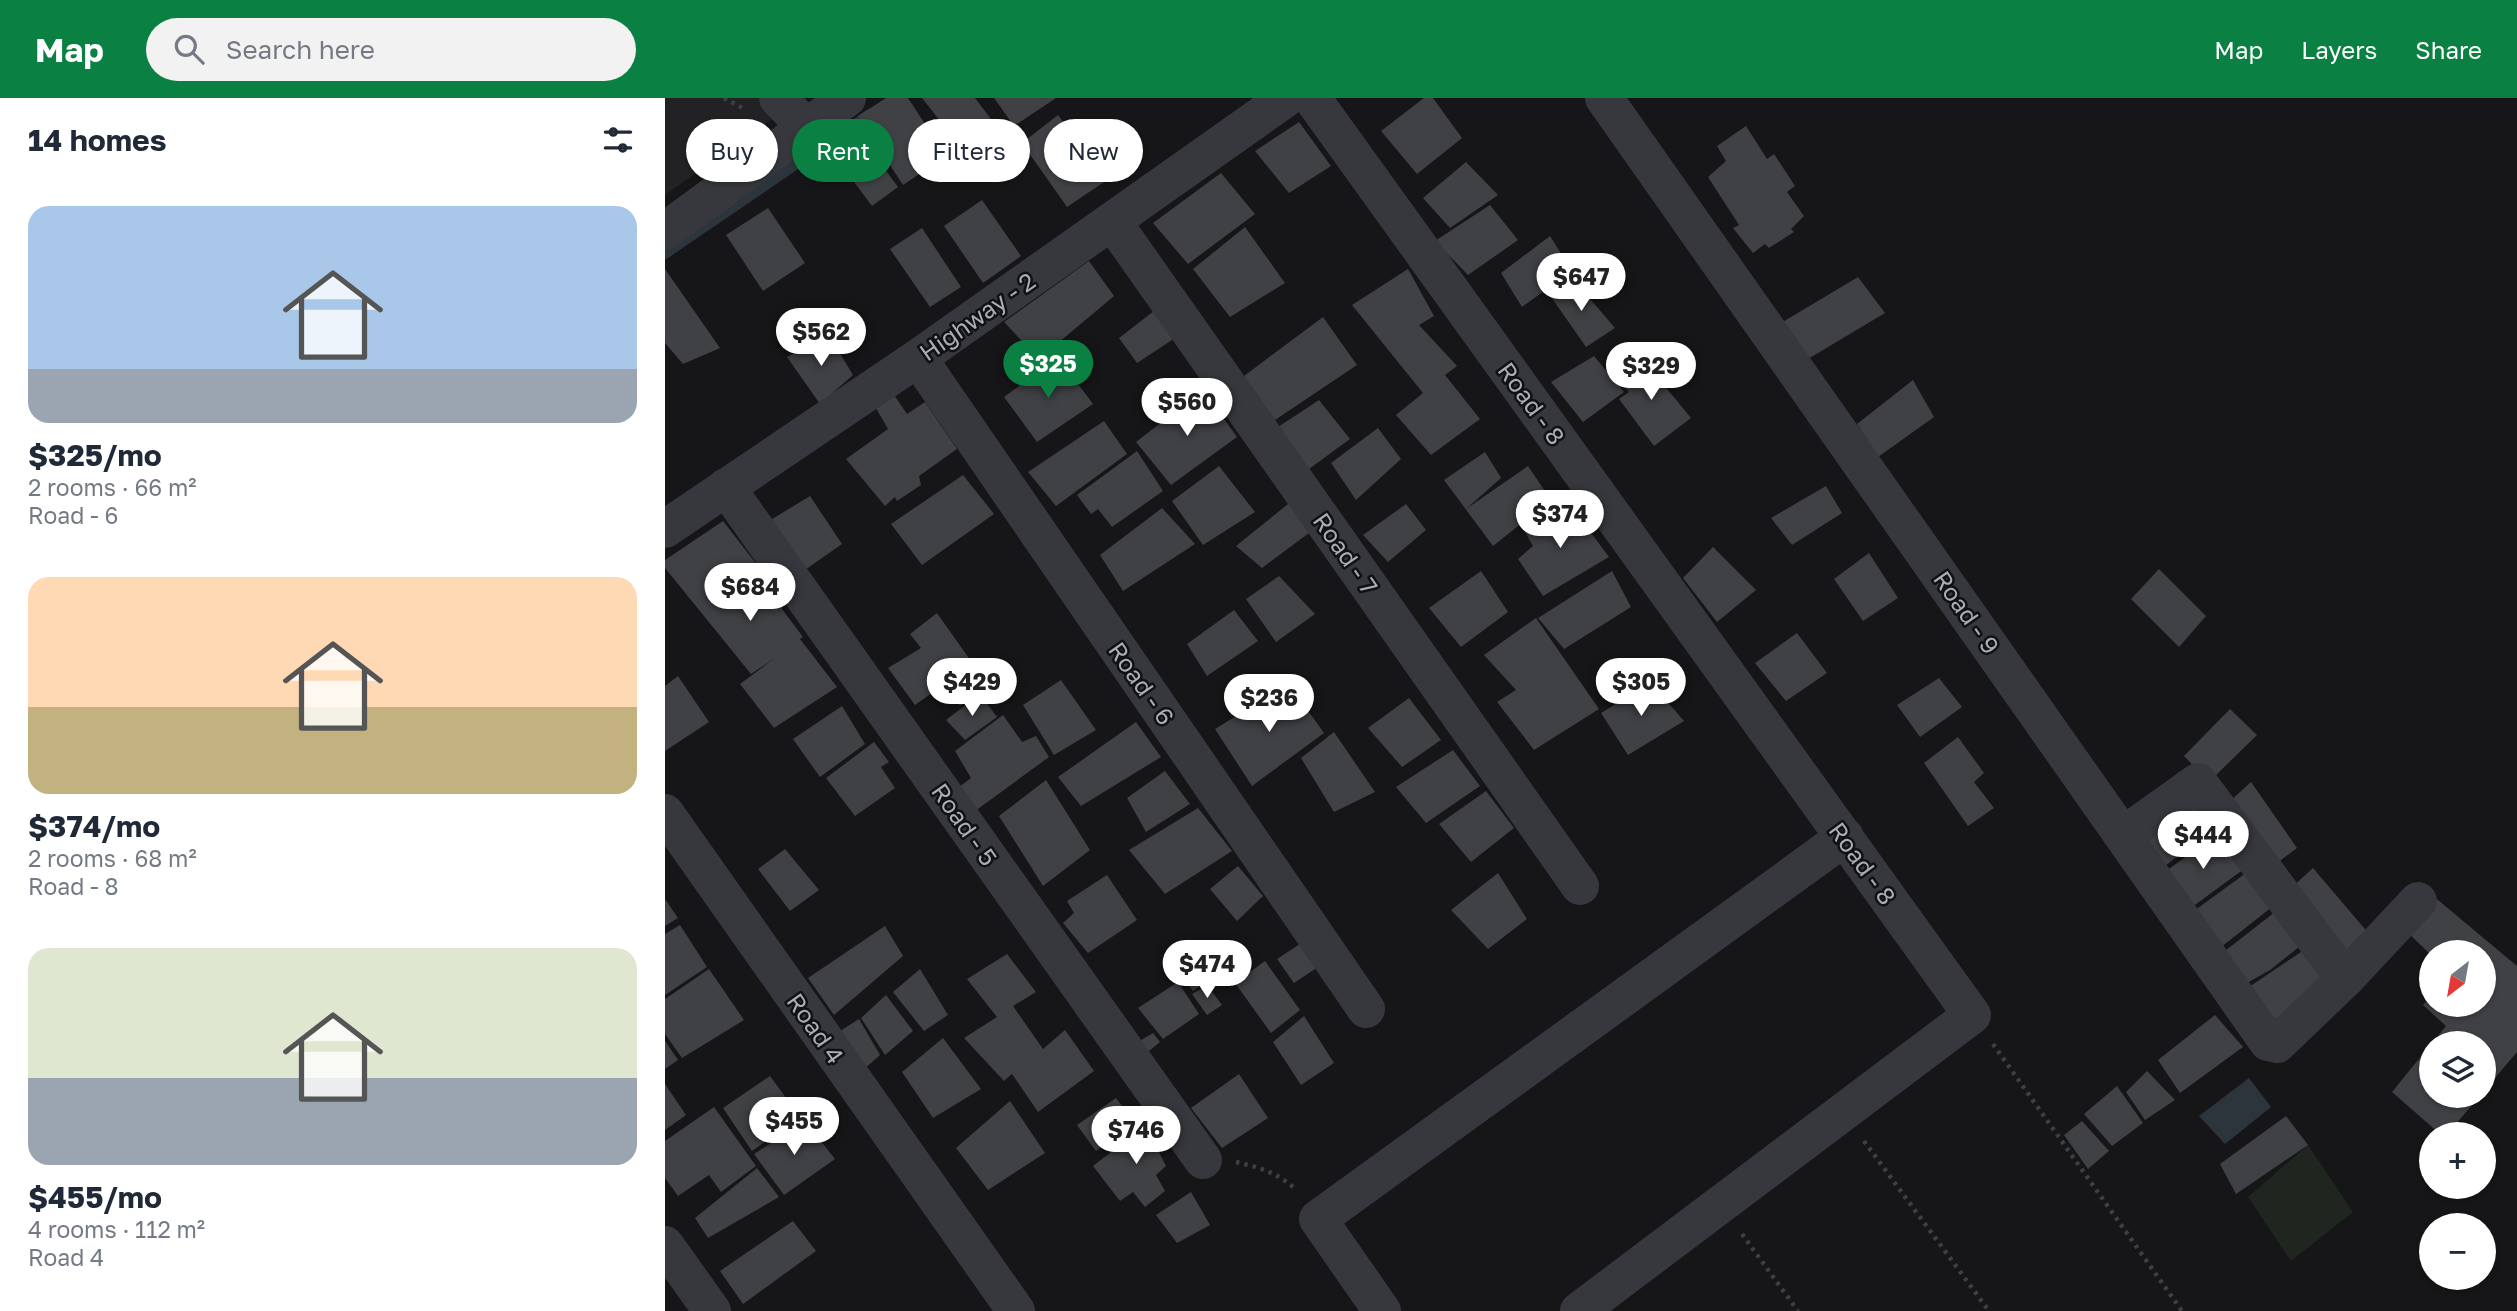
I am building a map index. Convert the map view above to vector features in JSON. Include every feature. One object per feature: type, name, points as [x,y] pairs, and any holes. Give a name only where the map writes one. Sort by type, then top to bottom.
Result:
[{"type":"street","points":[[778,98],[798,119]]},
{"type":"street","points":[[817,119],[847,98]]},
{"type":"street","name":"Highway - 2","points":[[665,529],[918,358],[1286,98]]},
{"type":"street","name":"Road - 8","points":[[1312,98],[1972,1015]]},
{"type":"street","name":"Road - 9","points":[[1604,98],[2268,1042],[2277,1044],[2345,979]]},
{"type":"street","points":[[665,231],[792,137]]},
{"type":"street","name":"Road - 7","points":[[1112,221],[1580,886]]},
{"type":"street","name":"Road - 6","points":[[918,358],[1366,1009]]},
{"type":"street","name":"Road - 5","points":[[726,487],[1203,1160]]},
{"type":"street","points":[[2123,835],[2198,782],[2345,979],[2418,901]]},
{"type":"street","name":"Road 4","points":[[665,813],[1016,1311]]},
{"type":"street","points":[[1382,1311],[1318,1219],[1845,837]]},
{"type":"street","points":[[1579,1311],[1972,1015]]},
{"type":"street","points":[[665,1245],[712,1311]]},
{"type":"path","points":[[1972,1015],[2182,1311]]},
{"type":"path","points":[[1843,1112],[1990,1311]]},
{"type":"path","points":[[1203,1160],[1231,1161],[1261,1168],[1287,1181],[1305,1198],[1318,1219]]},
{"type":"path","points":[[1721,1205],[1798,1311]]},
{"type":"shaded area","points":[[665,98],[802,98],[772,119],[686,119],[686,180],[665,195]]},
{"type":"shaded area","points":[[2249,1078],[2271,1107],[2225,1144],[2199,1116]]},
{"type":"shaded area","points":[[2308,1145],[2353,1212],[2291,1261],[2248,1197]]},
{"type":"building","points":[[886,98],[908,98],[922,119],[908,119],[908,182],[903,185],[894,171],[894,119],[860,119],[858,116]]},
{"type":"building","points":[[922,98],[975,98],[991,119],[938,119]]},
{"type":"building","points":[[994,98],[1056,98],[1024,119],[1009,119]]},
{"type":"building","points":[[1424,98],[1433,98],[1462,138],[1417,174],[1381,131]]},
{"type":"building","points":[[1299,122],[1331,166],[1289,193],[1255,151]]},
{"type":"building","points":[[1044,126],[1044,174],[1030,154],[1030,137]]},
{"type":"building","points":[[1746,126],[1767,159],[1774,154],[1795,186],[1787,192],[1804,216],[1791,229],[1794,232],[1769,248],[1765,244],[1753,253],[1733,228],[1739,225],[1708,177],[1726,161],[1717,146]]},
{"type":"building","points":[[1466,162],[1498,195],[1450,228],[1423,198]]},
{"type":"building","points":[[1221,173],[1255,214],[1188,264],[1153,223]]},
{"type":"building","points":[[854,182],[894,182],[898,187],[872,206]]},
{"type":"building","points":[[1049,182],[1104,182],[1067,207]]},
{"type":"building","points":[[982,200],[1021,256],[983,283],[944,226]]},
{"type":"building","points":[[1490,205],[1518,240],[1468,275],[1435,241]]},
{"type":"building","points":[[768,208],[805,263],[763,291],[726,235]]},
{"type":"building","points":[[1245,227],[1285,283],[1230,317],[1193,269]]},
{"type":"building","points":[[922,228],[961,287],[930,307],[890,249]]},
{"type":"building","points":[[1550,236],[1572,271],[1522,307],[1501,273]]},
{"type":"building","points":[[1089,261],[1114,296],[1039,359],[1004,322]]},
{"type":"building","points":[[665,269],[720,348],[683,364],[665,343]]},
{"type":"building","points":[[1408,269],[1434,316],[1419,325],[1457,366],[1445,375],[1480,419],[1431,455],[1396,415],[1423,393],[1352,305]]},
{"type":"building","points":[[1858,277],[1885,313],[1808,359],[1781,323]]},
{"type":"building","points":[[1573,279],[1615,328],[1586,347],[1549,294]]},
{"type":"building","points":[[1154,311],[1175,338],[1137,363],[1119,338]]},
{"type":"building","points":[[1323,317],[1357,365],[1275,420],[1240,379]]},
{"type":"building","points":[[829,335],[853,375],[820,404],[787,357]]},
{"type":"building","points":[[1594,356],[1624,392],[1583,422],[1551,382]]},
{"type":"building","points":[[1640,356],[1691,418],[1654,446],[1619,399],[1629,392],[1615,376]]},
{"type":"building","points":[[1058,357],[1093,404],[1037,442],[1004,397]]},
{"type":"building","points":[[1913,380],[1934,417],[1878,457],[1857,424]]},
{"type":"building","points":[[1203,390],[1237,437],[1171,485],[1136,442]]},
{"type":"building","points":[[894,395],[907,414],[925,402],[957,449],[919,476],[921,485],[897,501],[895,497],[885,506],[846,459],[888,429],[876,408]]},
{"type":"building","points":[[1319,400],[1350,439],[1309,469],[1278,427]]},
{"type":"building","points":[[1104,421],[1127,454],[1056,506],[1028,472]]},
{"type":"building","points":[[1378,428],[1401,459],[1356,500],[1331,463]]},
{"type":"building","points":[[1137,451],[1163,491],[1112,527],[1098,509],[1091,514],[1077,495]]},
{"type":"building","points":[[1485,452],[1501,478],[1466,509],[1528,466],[1551,500],[1493,546],[1444,480]]},
{"type":"building","points":[[1219,466],[1255,512],[1203,545],[1172,501]]},
{"type":"building","points":[[963,475],[994,514],[922,565],[891,524]]},
{"type":"building","points":[[1826,486],[1842,513],[1792,545],[1771,518]]},
{"type":"building","points":[[810,496],[842,544],[802,572],[769,521]]},
{"type":"building","points":[[1293,500],[1313,530],[1262,568],[1236,546]]},
{"type":"building","points":[[1569,503],[1609,557],[1543,596],[1518,559],[1533,546],[1524,530]]},
{"type":"building","points":[[1406,504],[1426,530],[1388,562],[1363,535]]},
{"type":"building","points":[[1162,508],[1195,544],[1123,591],[1100,555]]},
{"type":"building","points":[[723,521],[782,597],[776,601],[803,637],[800,639],[837,687],[774,728],[740,684],[775,658],[751,674],[665,568],[665,560]]},
{"type":"building","points":[[1713,547],[1756,590],[1717,622],[1683,578]]},
{"type":"building","points":[[1869,553],[1898,598],[1863,621],[1834,579]]},
{"type":"building","points":[[2159,569],[2206,616],[2179,647],[2131,599]]},
{"type":"building","points":[[1481,571],[1508,612],[1461,647],[1429,608]]},
{"type":"building","points":[[1612,571],[1631,607],[1564,649],[1538,618]]},
{"type":"building","points":[[1279,576],[1315,614],[1276,642],[1246,599]]},
{"type":"building","points":[[1234,610],[1258,641],[1207,676],[1187,644]]},
{"type":"building","points":[[937,613],[973,664],[915,705],[888,668],[921,648],[910,634]]},
{"type":"building","points":[[1536,618],[1599,709],[1534,750],[1497,702],[1516,690],[1484,655]]},
{"type":"building","points":[[1797,633],[1827,673],[1786,701],[1755,663]]},
{"type":"building","points":[[967,673],[980,690],[960,706],[945,687]]},
{"type":"building","points":[[678,676],[709,722],[665,751],[665,686]]},
{"type":"building","points":[[1939,678],[1962,707],[1920,737],[1897,705]]},
{"type":"building","points":[[1061,680],[1096,730],[1054,755],[1023,705]]},
{"type":"building","points":[[1651,683],[1684,721],[1628,755],[1601,713]]},
{"type":"building","points":[[1289,684],[1324,733],[1252,786],[1215,729]]},
{"type":"building","points":[[980,694],[997,717],[965,740],[946,720]]},
{"type":"building","points":[[1409,698],[1441,740],[1402,767],[1368,728]]},
{"type":"building","points":[[842,706],[865,744],[820,777],[793,739]]},
{"type":"building","points":[[2230,709],[2257,735],[2209,782],[2184,756]]},
{"type":"building","points":[[1003,715],[1022,742],[1036,736],[1049,757],[971,814],[955,790],[971,778],[955,751]]},
{"type":"building","points":[[1136,722],[1161,757],[1081,806],[1058,777]]},
{"type":"building","points":[[1334,732],[1375,792],[1334,812],[1301,758]]},
{"type":"building","points":[[1958,737],[1984,773],[1974,782],[1994,808],[1968,826],[1924,763]]},
{"type":"building","points":[[874,742],[889,762],[881,767],[895,788],[855,816],[826,778]]},
{"type":"building","points":[[1453,750],[1480,786],[1426,823],[1396,787]]},
{"type":"building","points":[[1165,771],[1190,804],[1146,832],[1127,798]]},
{"type":"building","points":[[1046,780],[1090,850],[1043,886],[999,816]]},
{"type":"building","points":[[2251,782],[2297,848],[2273,866],[2229,802]]},
{"type":"building","points":[[1486,791],[1514,828],[1471,862],[1439,824]]},
{"type":"building","points":[[2194,794],[2221,825],[2155,873],[2132,840]]},
{"type":"building","points":[[1198,808],[1232,851],[1165,894],[1129,850]]},
{"type":"building","points":[[2223,830],[2248,866],[2184,913],[2159,876]]},
{"type":"building","points":[[785,849],[819,890],[790,911],[758,869]]},
{"type":"building","points":[[1238,866],[1263,896],[1237,921],[1210,889]]},
{"type":"building","points":[[2313,868],[2370,935],[2343,958],[2290,889]]},
{"type":"building","points":[[2250,870],[2277,903],[2211,955],[2187,916]]},
{"type":"building","points":[[1498,873],[1527,919],[1488,949],[1451,910]]},
{"type":"building","points":[[1107,875],[1137,920],[1088,953],[1063,923],[1074,913],[1067,901]]},
{"type":"building","points":[[2432,895],[2486,940],[2419,940],[2419,943],[2401,926]]},
{"type":"building","points":[[665,899],[678,918],[665,926]]},
{"type":"building","points":[[2280,908],[2304,943],[2270,970],[2238,988],[2216,958]]},
{"type":"building","points":[[680,925],[707,967],[665,995],[665,934]]},
{"type":"building","points":[[885,926],[903,956],[834,1015],[808,978]]},
{"type":"building","points":[[1309,938],[1324,963],[1294,983],[1277,959]]},
{"type":"building","points":[[2307,948],[2326,980],[2294,1007],[2263,1027],[2240,993]]},
{"type":"building","points":[[2496,948],[2517,966],[2517,1052],[2496,1077],[2496,1031],[2442,1031],[2446,1026],[2436,1017],[2496,1017]]},
{"type":"building","points":[[1195,953],[1214,977],[1193,991],[1174,965]]},
{"type":"building","points":[[1007,954],[1036,992],[1013,1006],[1043,1049],[1065,1030],[1094,1071],[1038,1112],[1012,1074],[1004,1081],[964,1038],[997,1017],[967,979]]},
{"type":"building","points":[[1265,961],[1300,1010],[1271,1033],[1235,983]]},
{"type":"building","points":[[709,969],[744,1020],[682,1058],[665,1034],[665,999]]},
{"type":"building","points":[[920,969],[948,1015],[924,1031],[893,992]]},
{"type":"building","points":[[1178,982],[1199,1014],[1163,1039],[1138,1008]]},
{"type":"building","points":[[1207,985],[1222,1005],[1207,1015],[1192,994]]},
{"type":"building","points":[[886,995],[913,1031],[885,1055],[861,1018]]},
{"type":"building","points":[[2215,1015],[2243,1047],[2180,1093],[2158,1060]]},
{"type":"building","points":[[1304,1016],[1334,1063],[1301,1085],[1273,1042]]},
{"type":"building","points":[[859,1019],[880,1055],[862,1071],[837,1033]]},
{"type":"building","points":[[1153,1033],[1160,1042],[1144,1055],[1136,1043]]},
{"type":"building","points":[[943,1038],[981,1089],[933,1118],[902,1072]]},
{"type":"building","points":[[665,1041],[678,1060],[665,1069]]},
{"type":"building","points":[[2419,1059],[2419,1108],[2470,1108],[2457,1122],[2426,1122],[2392,1092]]},
{"type":"building","points":[[2147,1071],[2175,1100],[2145,1120],[2126,1092]]},
{"type":"building","points":[[1239,1074],[1268,1118],[1222,1148],[1191,1108]]},
{"type":"building","points":[[770,1076],[800,1117],[752,1151],[723,1108]]},
{"type":"building","points":[[665,1084],[686,1115],[665,1130]]},
{"type":"building","points":[[2117,1086],[2143,1123],[2112,1146],[2084,1114]]},
{"type":"building","points":[[1116,1098],[1135,1123],[1096,1151],[1077,1125]]},
{"type":"building","points":[[1010,1101],[1045,1153],[988,1190],[956,1148]]},
{"type":"building","points":[[714,1107],[756,1166],[721,1192],[709,1175],[678,1196],[665,1178],[665,1141]]},
{"type":"building","points":[[2286,1116],[2308,1145],[2236,1194],[2220,1164]]},
{"type":"building","points":[[805,1121],[835,1159],[784,1195],[754,1154]]},
{"type":"building","points":[[1151,1121],[1169,1143],[1159,1152],[1166,1166],[1156,1175],[1165,1191],[1145,1207],[1133,1192],[1120,1201],[1093,1166]]},
{"type":"building","points":[[2082,1121],[2109,1151],[2088,1169],[2064,1135]]},
{"type":"building","points":[[757,1168],[779,1197],[708,1238],[695,1218]]},
{"type":"building","points":[[1191,1192],[1210,1225],[1177,1243],[1156,1215]]},
{"type":"building","points":[[793,1221],[816,1251],[743,1304],[720,1271]]},
{"type":"waterway","points":[[665,254],[870,114]]}]
